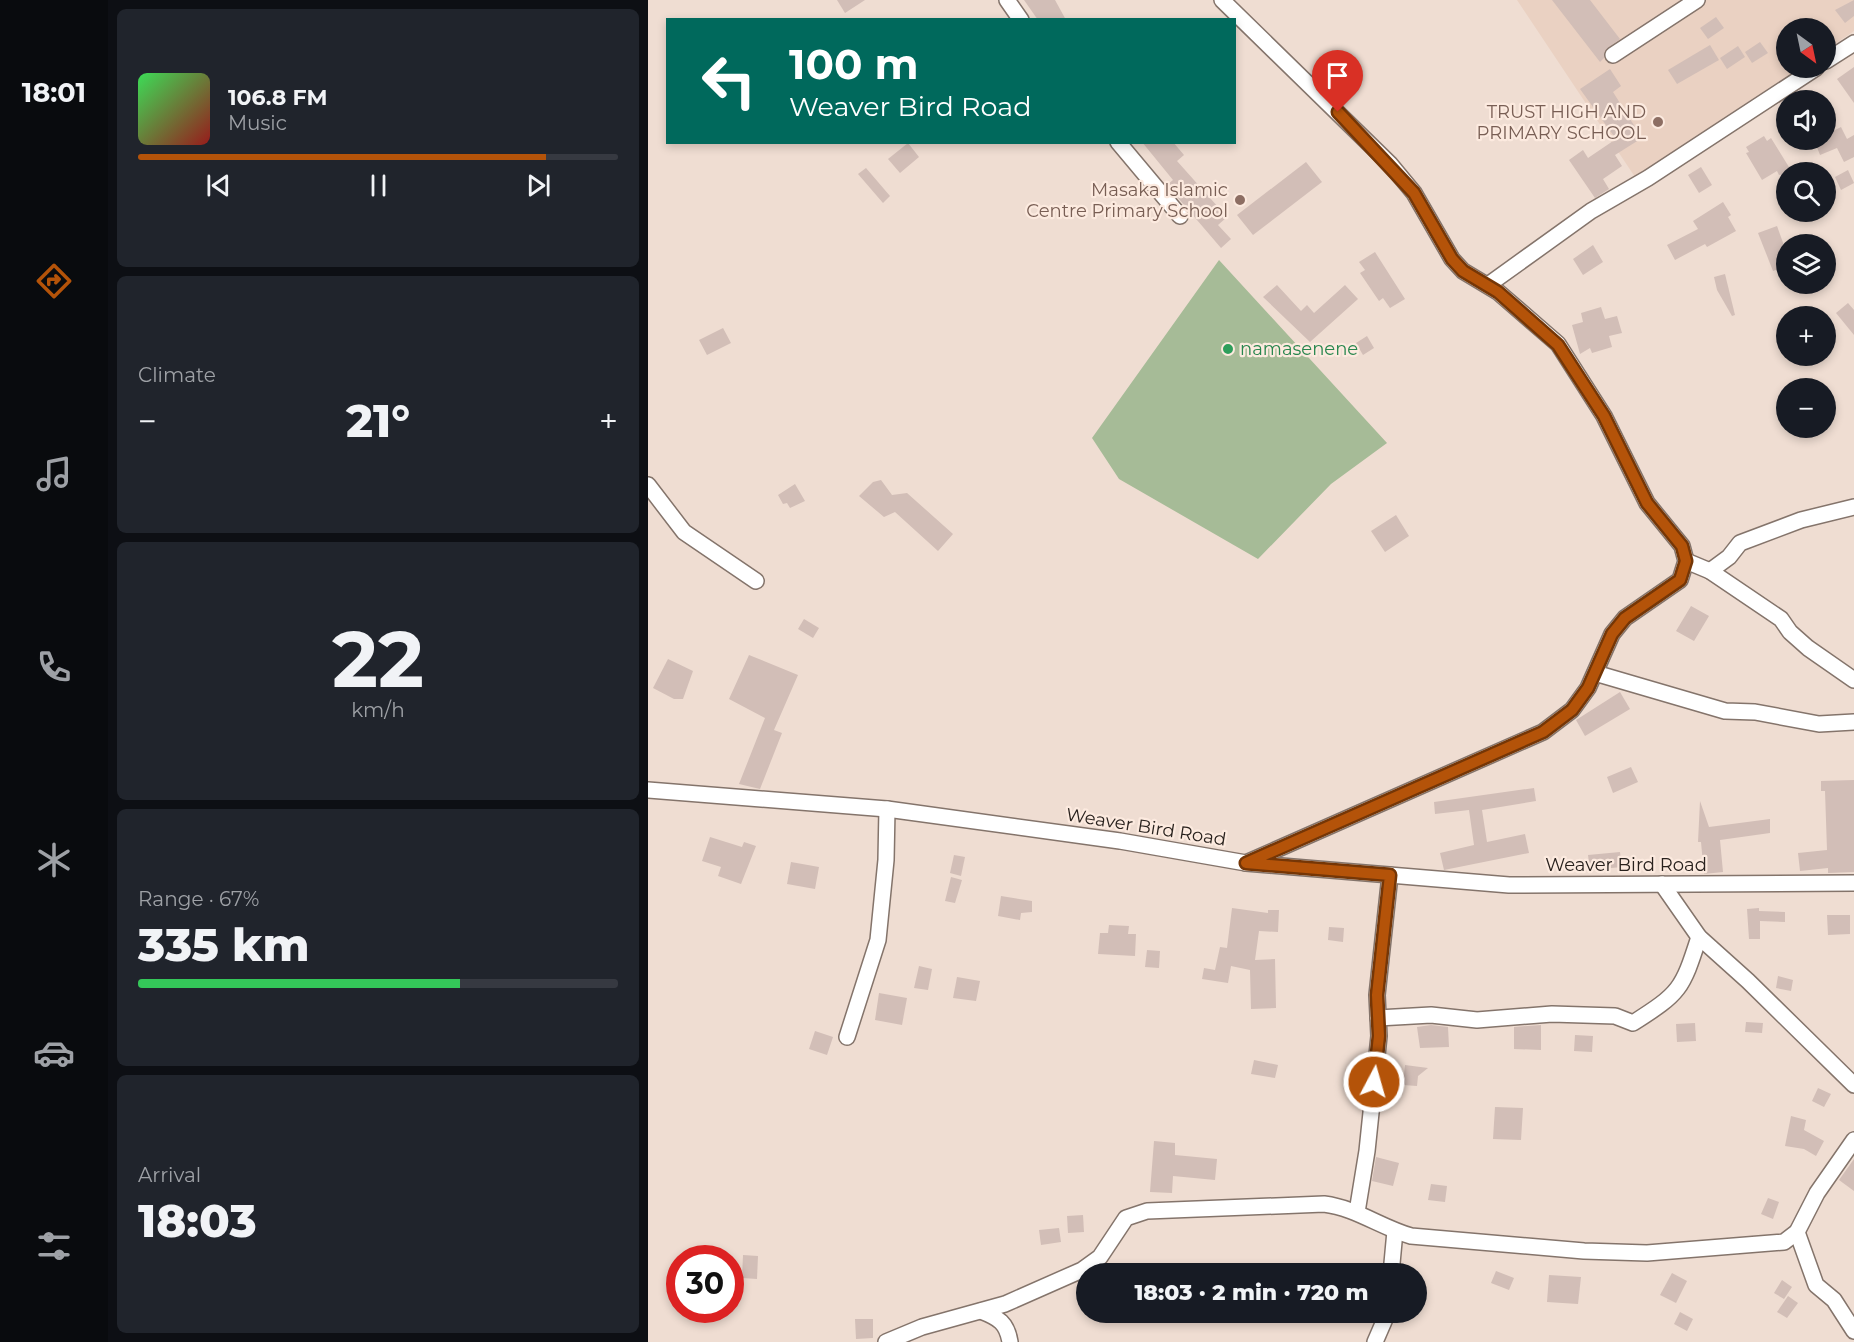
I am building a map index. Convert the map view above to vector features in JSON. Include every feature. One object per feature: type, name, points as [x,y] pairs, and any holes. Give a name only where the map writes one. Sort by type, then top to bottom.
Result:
[{"type":"street","points":[[1007,0],[1020,18]]},
{"type":"street","points":[[1222,0],[1390,164],[1414,193],[1452,259],[1463,271],[1488,285],[1558,345],[1604,416],[1647,503],[1682,546],[1686,561],[1680,580],[1625,618],[1612,634],[1588,688],[1572,710],[1543,732],[1246,863]]},
{"type":"street","points":[[1613,55],[1697,0]]},
{"type":"street","points":[[1836,54],[1854,42]]},
{"type":"street","points":[[1488,285],[1591,211],[1648,178],[1801,78]]},
{"type":"street","points":[[1120,144],[1180,216]]},
{"type":"street","points":[[648,485],[664,509],[684,532],[756,581]]},
{"type":"street","points":[[1710,571],[1729,557],[1740,543],[1801,520],[1854,507]]},
{"type":"street","points":[[1686,561],[1710,571],[1781,619],[1790,632],[1808,648],[1854,680]]},
{"type":"street","points":[[1594,673],[1725,711],[1755,712],[1819,724],[1854,722]]},
{"type":"street","name":"Weaver Bird Road","points":[[648,790],[887,809],[1120,841],[1246,863],[1509,885],[1854,883]]},
{"type":"street","points":[[847,1037],[878,940],[885,871],[887,809]]},
{"type":"street","points":[[1357,1212],[1367,1151],[1379,1036],[1377,995],[1390,875]]},
{"type":"street","points":[[1662,884],[1699,937],[1748,981],[1854,1086]]},
{"type":"street","points":[[1378,1017],[1431,1015],[1477,1020],[1552,1014],[1615,1016],[1633,1023],[1668,1000],[1685,980],[1699,937]]},
{"type":"street","points":[[886,1342],[922,1327],[1005,1304],[1082,1270],[1100,1257],[1126,1218],[1139,1212],[1324,1204],[1346,1207],[1395,1231],[1411,1236],[1584,1251],[1647,1253],[1766,1246],[1784,1242],[1797,1232],[1817,1193],[1854,1140]]},
{"type":"street","points":[[1392,1263],[1395,1231]]},
{"type":"street","points":[[1797,1232],[1816,1285],[1834,1300],[1854,1331]]},
{"type":"street","points":[[981,1311],[1003,1322],[1010,1342]]},
{"type":"street","points":[[1376,1342],[1384,1323]]},
{"type":"shaded area","name":"TRUST HIGH AND PRIMARY SCHOOL","points":[[1517,0],[1854,0],[1854,31],[1836,43],[1836,18],[1776,18],[1776,78],[1784,78],[1635,177]]},
{"type":"green space","name":"namasenene","points":[[1219,260],[1387,443],[1331,484],[1258,559],[1119,479],[1092,438]]},
{"type":"building","points":[[837,0],[865,0],[845,13]]},
{"type":"building","points":[[1024,0],[1055,0],[1065,18],[1037,18]]},
{"type":"building","points":[[1552,0],[1590,0],[1620,39],[1605,50],[1604,58],[1600,62]]},
{"type":"building","points":[[1854,0],[1854,16],[1845,23],[1835,10]]},
{"type":"building","points":[[1716,17],[1724,28],[1708,39],[1700,28]]},
{"type":"building","points":[[1760,42],[1768,53],[1752,63],[1745,52]]},
{"type":"building","points":[[1710,45],[1719,60],[1677,84],[1668,70]]},
{"type":"building","points":[[1738,46],[1745,57],[1727,69],[1720,58]]},
{"type":"building","points":[[1854,67],[1854,103],[1837,79]]},
{"type":"building","points":[[1610,69],[1621,86],[1613,92],[1642,138],[1615,155],[1622,166],[1603,179],[1609,189],[1595,198],[1569,160],[1583,150],[1588,158],[1616,139],[1580,89]]},
{"type":"building","points":[[1841,127],[1847,139],[1854,135],[1854,157],[1844,162],[1836,148],[1836,130]]},
{"type":"building","points":[[1764,136],[1767,141],[1771,138],[1776,150],[1778,150],[1786,162],[1776,162],[1776,172],[1762,180],[1746,153],[1749,152],[1746,147]]},
{"type":"building","points":[[907,144],[919,157],[900,173],[888,159]]},
{"type":"building","points":[[1144,144],[1175,144],[1184,155],[1177,161],[1227,217],[1218,225],[1231,239],[1221,248],[1167,185],[1173,180]]},
{"type":"building","points":[[1818,150],[1832,150],[1820,155]]},
{"type":"building","points":[[1306,162],[1322,182],[1253,235],[1237,215]]},
{"type":"building","points":[[1701,167],[1712,185],[1699,193],[1688,175]]},
{"type":"building","points":[[866,168],[890,196],[883,203],[858,174]]},
{"type":"building","points":[[1848,170],[1854,183],[1841,190],[1836,176]]},
{"type":"building","points":[[1723,202],[1731,215],[1728,217],[1736,231],[1707,247],[1705,244],[1675,260],[1667,245],[1698,229],[1693,221]]},
{"type":"building","points":[[1777,226],[1780,234],[1776,234],[1776,270],[1773,271],[1758,233]]},
{"type":"building","points":[[1593,245],[1603,262],[1583,275],[1573,259]]},
{"type":"building","points":[[1375,252],[1405,299],[1390,308],[1383,298],[1379,301],[1360,273],[1365,270],[1359,262]]},
{"type":"building","points":[[1725,274],[1735,315],[1732,316],[1717,290],[1714,277]]},
{"type":"building","points":[[1277,285],[1301,311],[1307,305],[1314,313],[1345,285],[1358,299],[1310,342],[1263,297]]},
{"type":"building","points":[[1848,303],[1854,310],[1854,335],[1836,313]]},
{"type":"building","points":[[1601,307],[1605,319],[1617,316],[1622,333],[1609,336],[1612,347],[1592,353],[1590,348],[1580,354],[1572,325],[1583,322],[1581,313]]},
{"type":"building","points":[[723,328],[731,343],[707,355],[699,340]]},
{"type":"building","points":[[1367,336],[1374,348],[1363,355],[1356,343]]},
{"type":"building","points":[[881,480],[892,495],[907,493],[953,534],[938,551],[895,512],[884,517],[859,496],[873,482]]},
{"type":"building","points":[[795,484],[805,501],[790,508],[787,503],[783,504],[778,495]]},
{"type":"building","points":[[1396,515],[1409,536],[1385,552],[1371,531]]},
{"type":"building","points":[[1691,606],[1709,616],[1694,641],[1676,631]]},
{"type":"building","points":[[804,619],[819,628],[813,638],[798,629]]},
{"type":"building","points":[[749,655],[798,675],[774,730],[782,733],[760,789],[739,784],[765,718],[729,699]]},
{"type":"building","points":[[668,659],[693,671],[683,699],[674,699],[653,688]]},
{"type":"building","points":[[1620,692],[1630,709],[1585,736],[1576,720]]},
{"type":"building","points":[[1631,767],[1638,782],[1613,793],[1607,777]]},
{"type":"building","points":[[1854,780],[1854,872],[1828,873],[1828,868],[1800,871],[1798,853],[1827,850],[1825,791],[1821,791],[1821,781]]},
{"type":"building","points":[[1534,788],[1536,801],[1482,810],[1487,842],[1525,834],[1529,853],[1444,870],[1440,853],[1474,845],[1469,810],[1435,814],[1434,802]]},
{"type":"building","points":[[1700,801],[1709,827],[1770,819],[1770,833],[1720,840],[1723,872],[1704,874],[1701,842],[1698,842]]},
{"type":"building","points":[[710,837],[742,847],[744,842],[756,846],[741,884],[718,876],[721,867],[702,861]]},
{"type":"building","points":[[1620,852],[1622,867],[1590,870],[1588,855]]},
{"type":"building","points":[[954,855],[965,857],[961,876],[950,873]]},
{"type":"building","points":[[791,862],[819,867],[815,889],[787,884]]},
{"type":"building","points":[[951,877],[962,880],[955,903],[945,901]]},
{"type":"building","points":[[1001,896],[1032,901],[1032,912],[1021,913],[1020,920],[998,916]]},
{"type":"building","points":[[1232,908],[1268,913],[1268,910],[1279,910],[1278,932],[1259,931],[1255,960],[1275,959],[1276,1008],[1251,1009],[1250,970],[1231,966],[1228,983],[1202,979],[1204,968],[1215,970],[1220,947],[1227,948]]},
{"type":"building","points":[[1759,908],[1759,911],[1785,912],[1785,922],[1760,921],[1760,939],[1749,939],[1747,909]]},
{"type":"building","points":[[1827,915],[1850,915],[1850,934],[1828,935]]},
{"type":"building","points":[[1109,925],[1129,926],[1128,934],[1136,934],[1135,956],[1098,954],[1100,933],[1108,933]]},
{"type":"building","points":[[1329,927],[1344,928],[1343,942],[1328,940]]},
{"type":"building","points":[[1147,950],[1160,951],[1159,968],[1145,967]]},
{"type":"building","points":[[919,966],[932,969],[928,990],[914,988]]},
{"type":"building","points":[[1778,976],[1793,980],[1791,991],[1776,988]]},
{"type":"building","points":[[957,977],[980,981],[976,1001],[953,998]]},
{"type":"building","points":[[879,993],[907,998],[902,1025],[875,1020]]},
{"type":"building","points":[[1746,1022],[1763,1023],[1762,1033],[1745,1032]]},
{"type":"building","points":[[1695,1023],[1696,1041],[1677,1042],[1676,1024]]},
{"type":"building","points":[[1431,1025],[1448,1027],[1449,1047],[1420,1048],[1417,1027]]},
{"type":"building","points":[[1541,1025],[1541,1050],[1514,1049],[1514,1027]]},
{"type":"building","points":[[815,1031],[833,1037],[827,1055],[809,1049]]},
{"type":"building","points":[[1575,1035],[1593,1036],[1592,1052],[1574,1051]]},
{"type":"building","points":[[1254,1060],[1278,1065],[1275,1078],[1251,1074]]},
{"type":"building","points":[[1405,1065],[1428,1068],[1418,1076],[1417,1086],[1403,1085]]},
{"type":"building","points":[[1818,1088],[1831,1094],[1824,1107],[1812,1101]]},
{"type":"building","points":[[1495,1107],[1523,1108],[1521,1140],[1493,1139]]},
{"type":"building","points":[[1791,1116],[1806,1120],[1804,1130],[1824,1141],[1816,1156],[1804,1149],[1785,1146]]},
{"type":"building","points":[[1154,1141],[1175,1143],[1175,1155],[1217,1159],[1215,1180],[1173,1176],[1172,1193],[1150,1192]]},
{"type":"building","points":[[1376,1157],[1399,1163],[1393,1186],[1372,1181]]},
{"type":"building","points":[[1854,1159],[1854,1191],[1839,1180]]},
{"type":"building","points":[[1431,1184],[1447,1186],[1445,1202],[1428,1200]]},
{"type":"building","points":[[1768,1198],[1779,1202],[1773,1219],[1761,1214]]},
{"type":"building","points":[[1083,1215],[1084,1232],[1068,1233],[1067,1216]]},
{"type":"building","points":[[1059,1228],[1061,1242],[1041,1245],[1039,1230]]},
{"type":"building","points":[[744,1255],[758,1256],[757,1279],[744,1278]]},
{"type":"building","points":[[1496,1271],[1514,1278],[1509,1290],[1491,1283]]},
{"type":"building","points":[[1672,1273],[1687,1281],[1676,1303],[1660,1295]]},
{"type":"building","points":[[1549,1275],[1581,1277],[1578,1304],[1547,1302]]},
{"type":"building","points":[[1782,1280],[1792,1287],[1784,1299],[1774,1293]]},
{"type":"building","points":[[1788,1296],[1798,1303],[1787,1318],[1777,1312]]},
{"type":"building","points":[[1680,1312],[1693,1319],[1687,1331],[1674,1324]]},
{"type":"building","points":[[855,1319],[873,1319],[873,1338],[856,1339]]},
{"type":"place","name":"TRUST HIGH AND PRIMARY SCHOOL","points":[[1658,122]]},
{"type":"place","name":"Masaka Islamic Centre Primary School","points":[[1240,200]]},
{"type":"place","name":"namasenene","points":[[1228,349]]},
{"type":"route","points":[[1338,112],[1390,164],[1414,193],[1452,259],[1463,271],[1498,292],[1558,345],[1604,416],[1647,503],[1682,546],[1686,561],[1680,580],[1625,618],[1612,634],[1588,688],[1572,710],[1543,732],[1246,863],[1390,875],[1377,995],[1379,1036],[1374,1082]]}]
